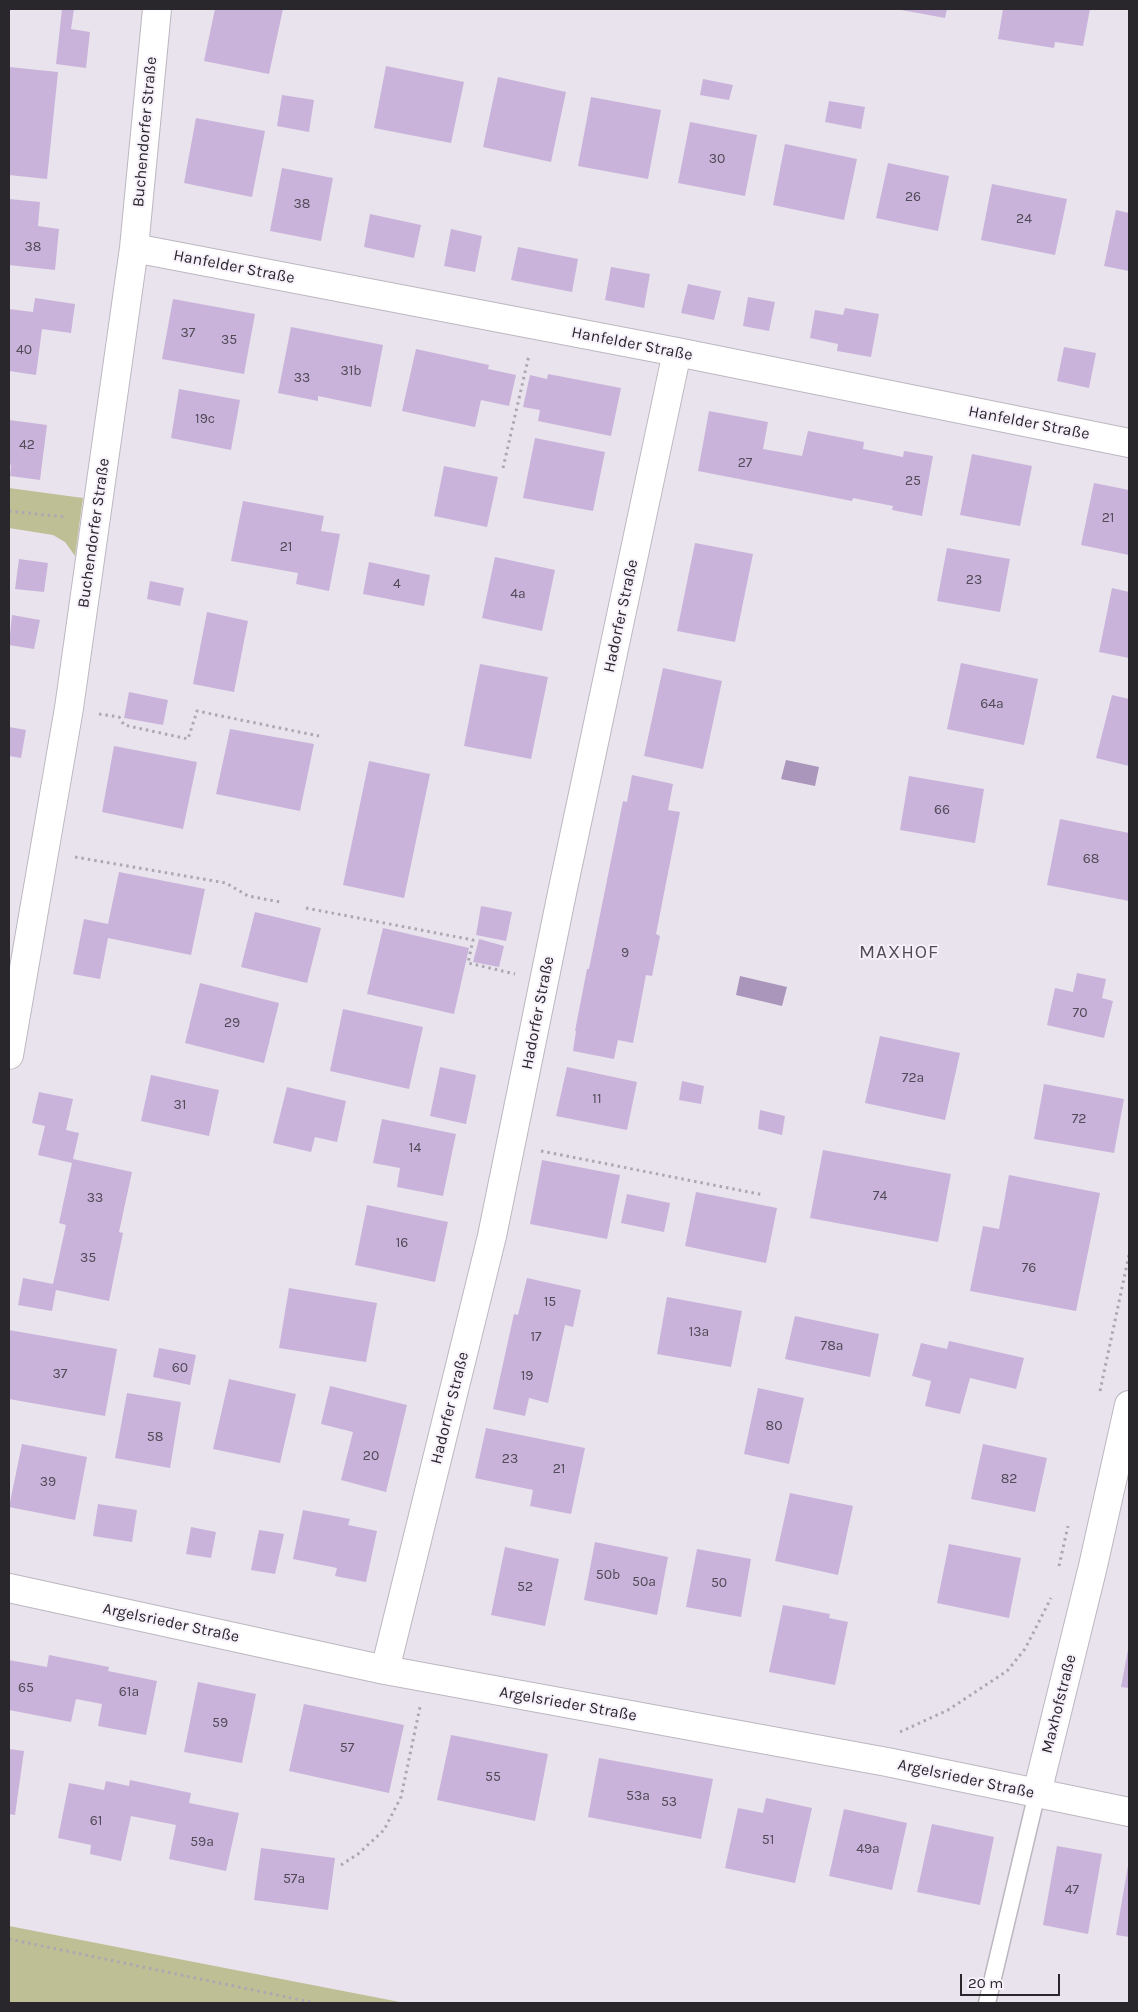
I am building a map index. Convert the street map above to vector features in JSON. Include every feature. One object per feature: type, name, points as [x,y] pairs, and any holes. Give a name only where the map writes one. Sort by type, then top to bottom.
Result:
[{"type":"street","name":"Buchendorfer Straße","points":[[9,1055],[69,708],[96,520],[134,248],[157,9]]},
{"type":"street","name":"Hanfelder Straße","points":[[134,248],[677,352],[1129,443]]},
{"type":"street","name":"Hadorfer Straße","points":[[385,1670],[490,1246],[677,352]]},
{"type":"street","name":"Maxhofstraße","points":[[1038,1793],[1093,1566],[1129,1404]]},
{"type":"street","name":"Argelsrieder Straße","points":[[9,1588],[385,1670],[888,1762],[1129,1812]]},
{"type":"lane","name":"Maxhofstraße","points":[[988,2003],[1038,1793]]},
{"type":"path","points":[[503,468],[536,325]]},
{"type":"path","points":[[9,511],[96,520]]},
{"type":"path","points":[[69,708],[119,717],[124,725],[188,739],[197,711],[319,736]]},
{"type":"path","points":[[45,852],[226,882],[248,896],[280,902]]},
{"type":"path","points":[[306,908],[473,940],[468,963],[544,981]]},
{"type":"path","points":[[511,1145],[764,1195]]},
{"type":"path","points":[[888,1762],[893,1735],[948,1710],[1007,1671],[1025,1649],[1051,1598]]},
{"type":"path","points":[[341,1865],[358,1854],[384,1830],[401,1797],[426,1678]]},
{"type":"path","points":[[9,1939],[315,2003]]},
{"type":"green space","points":[[9,488],[83,498],[75,556],[65,542],[53,535],[9,528]]},
{"type":"green space","points":[[9,1926],[405,2003],[9,2003]]},
{"type":"shaded area","points":[[786,760],[819,767],[815,786],[781,779]]},
{"type":"shaded area","points":[[740,976],[787,987],[782,1006],[736,995]]},
{"type":"building","points":[[62,9],[74,9],[71,29],[90,32],[86,68],[56,64]]},
{"type":"building","points":[[215,9],[283,9],[269,74],[204,61]]},
{"type":"building","points":[[896,9],[947,9],[945,18]]},
{"type":"building","points":[[1003,9],[1090,9],[1083,46],[1055,42],[1054,48],[998,39]]},
{"type":"building","points":[[386,66],[464,82],[451,143],[374,128]]},
{"type":"building","points":[[9,67],[58,72],[47,179],[9,175]]},
{"type":"building","points":[[498,77],[566,92],[551,162],[483,147]]},
{"type":"building","points":[[703,79],[733,85],[729,100],[700,95]]},
{"type":"building","points":[[282,95],[314,100],[309,132],[277,126]]},
{"type":"building","points":[[591,97],[661,110],[648,179],[578,166]]},
{"type":"building","points":[[829,101],[865,107],[861,129],[825,122]]},
{"type":"building","points":[[196,118],[265,131],[252,197],[184,183]]},
{"type":"building","points":[[690,122],[757,135],[745,196],[678,183]]},
{"type":"building","points":[[785,144],[857,159],[844,220],[773,205]]},
{"type":"building","points":[[888,163],[949,176],[938,231],[876,218]]},
{"type":"building","points":[[282,168],[333,178],[321,241],[270,231]]},
{"type":"building","points":[[992,184],[1067,199],[1055,255],[981,240]]},
{"type":"building","points":[[9,199],[40,202],[38,226],[59,229],[55,270],[9,265]]},
{"type":"building","points":[[1116,210],[1129,213],[1129,271],[1104,266]]},
{"type":"building","points":[[370,214],[421,225],[414,258],[364,247]]},
{"type":"building","points":[[451,229],[482,236],[475,272],[444,266]]},
{"type":"building","points":[[518,247],[578,259],[572,292],[511,280]]},
{"type":"building","points":[[611,267],[650,274],[644,308],[605,300]]},
{"type":"building","points":[[688,284],[721,291],[714,320],[681,313]]},
{"type":"building","points":[[748,297],[775,302],[769,331],[743,326]]},
{"type":"building","points":[[35,298],[75,304],[71,333],[42,329],[36,375],[9,371],[9,309],[33,312]]},
{"type":"building","points":[[173,299],[255,314],[244,374],[162,359]]},
{"type":"building","points":[[845,308],[879,314],[871,357],[837,351],[838,344],[810,338],[815,310],[843,315]]},
{"type":"building","points":[[291,327],[383,345],[371,407],[318,396],[318,401],[278,393]]},
{"type":"building","points":[[1064,347],[1096,353],[1089,388],[1057,381]]},
{"type":"building","points":[[416,349],[489,365],[488,369],[516,375],[509,406],[481,400],[475,427],[402,411]]},
{"type":"building","points":[[548,374],[621,388],[611,436],[538,421],[540,410],[523,407],[530,375],[547,379]]},
{"type":"building","points":[[179,389],[240,400],[231,450],[171,438]]},
{"type":"building","points":[[709,411],[768,422],[763,449],[802,456],[808,431],[864,442],[863,449],[903,457],[904,451],[933,456],[922,516],[892,510],[893,506],[853,498],[852,501],[698,471]]},
{"type":"building","points":[[9,420],[47,425],[40,480],[10,476]]},
{"type":"building","points":[[535,438],[605,452],[593,511],[523,498]]},
{"type":"building","points":[[972,454],[1032,466],[1020,526],[960,515]]},
{"type":"building","points":[[444,466],[498,477],[487,527],[434,516]]},
{"type":"building","points":[[1094,483],[1129,490],[1129,555],[1081,545]]},
{"type":"building","points":[[243,501],[324,516],[321,531],[340,534],[329,591],[296,584],[298,573],[231,561]]},
{"type":"building","points":[[695,543],[753,554],[735,642],[677,631]]},
{"type":"building","points":[[947,548],[1010,559],[1000,612],[937,601]]},
{"type":"building","points":[[495,557],[555,570],[542,631],[482,618]]},
{"type":"building","points":[[19,559],[48,563],[44,592],[15,589]]},
{"type":"building","points":[[369,562],[430,575],[424,606],[363,594]]},
{"type":"building","points":[[150,581],[184,588],[180,606],[147,599]]},
{"type":"building","points":[[1112,588],[1129,592],[1129,658],[1099,652]]},
{"type":"building","points":[[207,612],[248,621],[234,692],[193,684]]},
{"type":"building","points":[[12,615],[40,620],[34,649],[9,645]]},
{"type":"building","points":[[961,663],[1038,679],[1024,745],[947,729]]},
{"type":"building","points":[[480,664],[548,677],[531,759],[464,746]]},
{"type":"building","points":[[663,668],[722,681],[703,769],[644,756]]},
{"type":"building","points":[[129,692],[168,700],[163,725],[124,718]]},
{"type":"building","points":[[1112,695],[1129,699],[1129,766],[1096,758]]},
{"type":"building","points":[[9,727],[26,730],[21,758],[9,756]]},
{"type":"building","points":[[230,729],[314,744],[300,811],[216,794]]},
{"type":"building","points":[[114,746],[197,762],[183,829],[102,812]]},
{"type":"building","points":[[369,761],[430,774],[404,898],[343,885]]},
{"type":"building","points":[[632,775],[673,784],[668,810],[680,812],[656,934],[660,936],[652,976],[646,975],[633,1043],[618,1040],[614,1059],[573,1051],[587,969],[589,969],[623,801],[627,802]]},
{"type":"building","points":[[909,776],[984,789],[975,843],[900,830]]},
{"type":"building","points":[[1060,819],[1129,833],[1129,901],[1047,885]]},
{"type":"building","points":[[119,872],[205,889],[191,955],[108,938],[100,979],[73,974],[84,919],[108,924]]},
{"type":"building","points":[[481,906],[512,912],[506,941],[476,935]]},
{"type":"building","points":[[255,912],[321,928],[307,983],[241,967]]},
{"type":"building","points":[[383,928],[469,948],[454,1014],[367,994]]},
{"type":"building","points":[[479,939],[504,946],[499,967],[473,962]]},
{"type":"building","points":[[1077,973],[1106,979],[1102,998],[1113,1001],[1104,1038],[1047,1025],[1055,988],[1073,992]]},
{"type":"building","points":[[200,983],[279,1003],[264,1063],[185,1043]]},
{"type":"building","points":[[343,1009],[423,1027],[409,1089],[330,1071]]},
{"type":"building","points":[[880,1036],[960,1053],[945,1120],[865,1103]]},
{"type":"building","points":[[440,1067],[476,1075],[466,1124],[430,1116]]},
{"type":"building","points":[[567,1067],[637,1082],[627,1130],[556,1116]]},
{"type":"building","points":[[151,1075],[219,1090],[209,1136],[141,1121]]},
{"type":"building","points":[[682,1081],[704,1086],[701,1104],[679,1100]]},
{"type":"building","points":[[1044,1084],[1124,1099],[1114,1153],[1034,1139]]},
{"type":"building","points":[[287,1087],[346,1101],[337,1142],[315,1137],[311,1152],[273,1143]]},
{"type":"building","points":[[39,1092],[73,1099],[66,1130],[79,1133],[73,1159],[132,1172],[119,1232],[123,1233],[109,1301],[56,1290],[52,1311],[18,1305],[23,1278],[53,1284],[66,1225],[59,1223],[72,1163],[38,1155],[45,1126],[32,1123]]},
{"type":"building","points":[[760,1110],[785,1116],[782,1135],[758,1129]]},
{"type":"building","points":[[382,1119],[456,1134],[443,1196],[397,1187],[400,1168],[373,1163]]},
{"type":"building","points":[[823,1150],[951,1174],[938,1242],[810,1218]]},
{"type":"building","points":[[542,1160],[620,1175],[607,1239],[530,1224]]},
{"type":"building","points":[[1009,1175],[1100,1193],[1076,1311],[970,1291],[983,1226],[999,1229]]},
{"type":"building","points":[[696,1192],[777,1208],[766,1263],[685,1246]]},
{"type":"building","points":[[627,1194],[670,1203],[664,1232],[621,1223]]},
{"type":"building","points":[[367,1205],[448,1222],[435,1282],[355,1265]]},
{"type":"building","points":[[527,1278],[581,1290],[573,1327],[565,1325],[548,1403],[529,1398],[525,1416],[493,1409],[514,1314],[518,1315]]},
{"type":"building","points":[[289,1288],[377,1303],[366,1362],[279,1348]]},
{"type":"building","points":[[667,1297],[742,1311],[731,1367],[657,1354]]},
{"type":"building","points":[[795,1316],[879,1334],[870,1377],[785,1359]]},
{"type":"building","points":[[9,1330],[117,1349],[105,1416],[9,1399]]},
{"type":"building","points":[[949,1341],[1024,1358],[1016,1389],[970,1378],[960,1414],[925,1406],[931,1381],[912,1376],[921,1343],[947,1349]]},
{"type":"building","points":[[159,1348],[196,1355],[190,1385],[153,1377]]},
{"type":"building","points":[[229,1379],[296,1394],[280,1463],[213,1449]]},
{"type":"building","points":[[330,1386],[407,1405],[386,1492],[341,1480],[353,1432],[321,1424]]},
{"type":"building","points":[[758,1388],[804,1398],[789,1464],[744,1454]]},
{"type":"building","points":[[127,1393],[181,1402],[170,1468],[115,1458]]},
{"type":"building","points":[[486,1428],[585,1448],[571,1514],[530,1506],[533,1490],[475,1478]]},
{"type":"building","points":[[22,1444],[87,1457],[75,1520],[9,1507]]},
{"type":"building","points":[[983,1444],[1047,1458],[1035,1512],[971,1499]]},
{"type":"building","points":[[790,1493],[853,1506],[838,1575],[775,1561]]},
{"type":"building","points":[[98,1504],[137,1510],[132,1542],[93,1536]]},
{"type":"building","points":[[303,1510],[350,1519],[348,1525],[377,1531],[366,1582],[335,1576],[337,1568],[293,1559]]},
{"type":"building","points":[[191,1527],[216,1532],[211,1558],[186,1554]]},
{"type":"building","points":[[259,1530],[284,1534],[275,1574],[251,1570]]},
{"type":"building","points":[[595,1542],[668,1557],[657,1615],[584,1600]]},
{"type":"building","points":[[949,1544],[1021,1558],[1009,1618],[937,1603]]},
{"type":"building","points":[[505,1547],[559,1559],[545,1626],[491,1615]]},
{"type":"building","points":[[697,1549],[751,1559],[741,1617],[686,1607]]},
{"type":"building","points":[[783,1605],[830,1614],[829,1618],[848,1622],[835,1685],[769,1672]]},
{"type":"building","points":[[1129,1650],[1129,1688],[1121,1687]]},
{"type":"building","points":[[49,1655],[109,1667],[108,1671],[157,1681],[146,1735],[98,1726],[102,1704],[76,1699],[71,1722],[9,1710],[9,1660],[47,1667]]},
{"type":"building","points":[[198,1682],[256,1694],[242,1763],[184,1752]]},
{"type":"building","points":[[304,1704],[404,1725],[389,1793],[289,1771]]},
{"type":"building","points":[[451,1735],[548,1754],[535,1821],[437,1800]]},
{"type":"building","points":[[9,1749],[24,1751],[15,1815],[9,1814]]},
{"type":"building","points":[[599,1758],[713,1779],[701,1839],[588,1817]]},
{"type":"building","points":[[130,1780],[191,1793],[189,1803],[239,1813],[226,1871],[169,1859],[176,1825],[131,1816],[121,1861],[90,1854],[91,1845],[58,1838],[69,1783],[104,1790],[106,1781],[129,1786]]},
{"type":"building","points":[[766,1798],[812,1808],[795,1883],[725,1868],[738,1808],[763,1813]]},
{"type":"building","points":[[844,1809],[907,1823],[892,1890],[829,1876]]},
{"type":"building","points":[[932,1824],[994,1837],[980,1905],[917,1892]]},
{"type":"building","points":[[1057,1846],[1102,1854],[1088,1934],[1043,1925]]},
{"type":"building","points":[[261,1848],[335,1858],[328,1910],[254,1900]]},
{"type":"building","points":[[1129,1866],[1129,1937],[1116,1935]]},
{"type":"district","name":"MAXHOF","points":[[899,953]]}]
